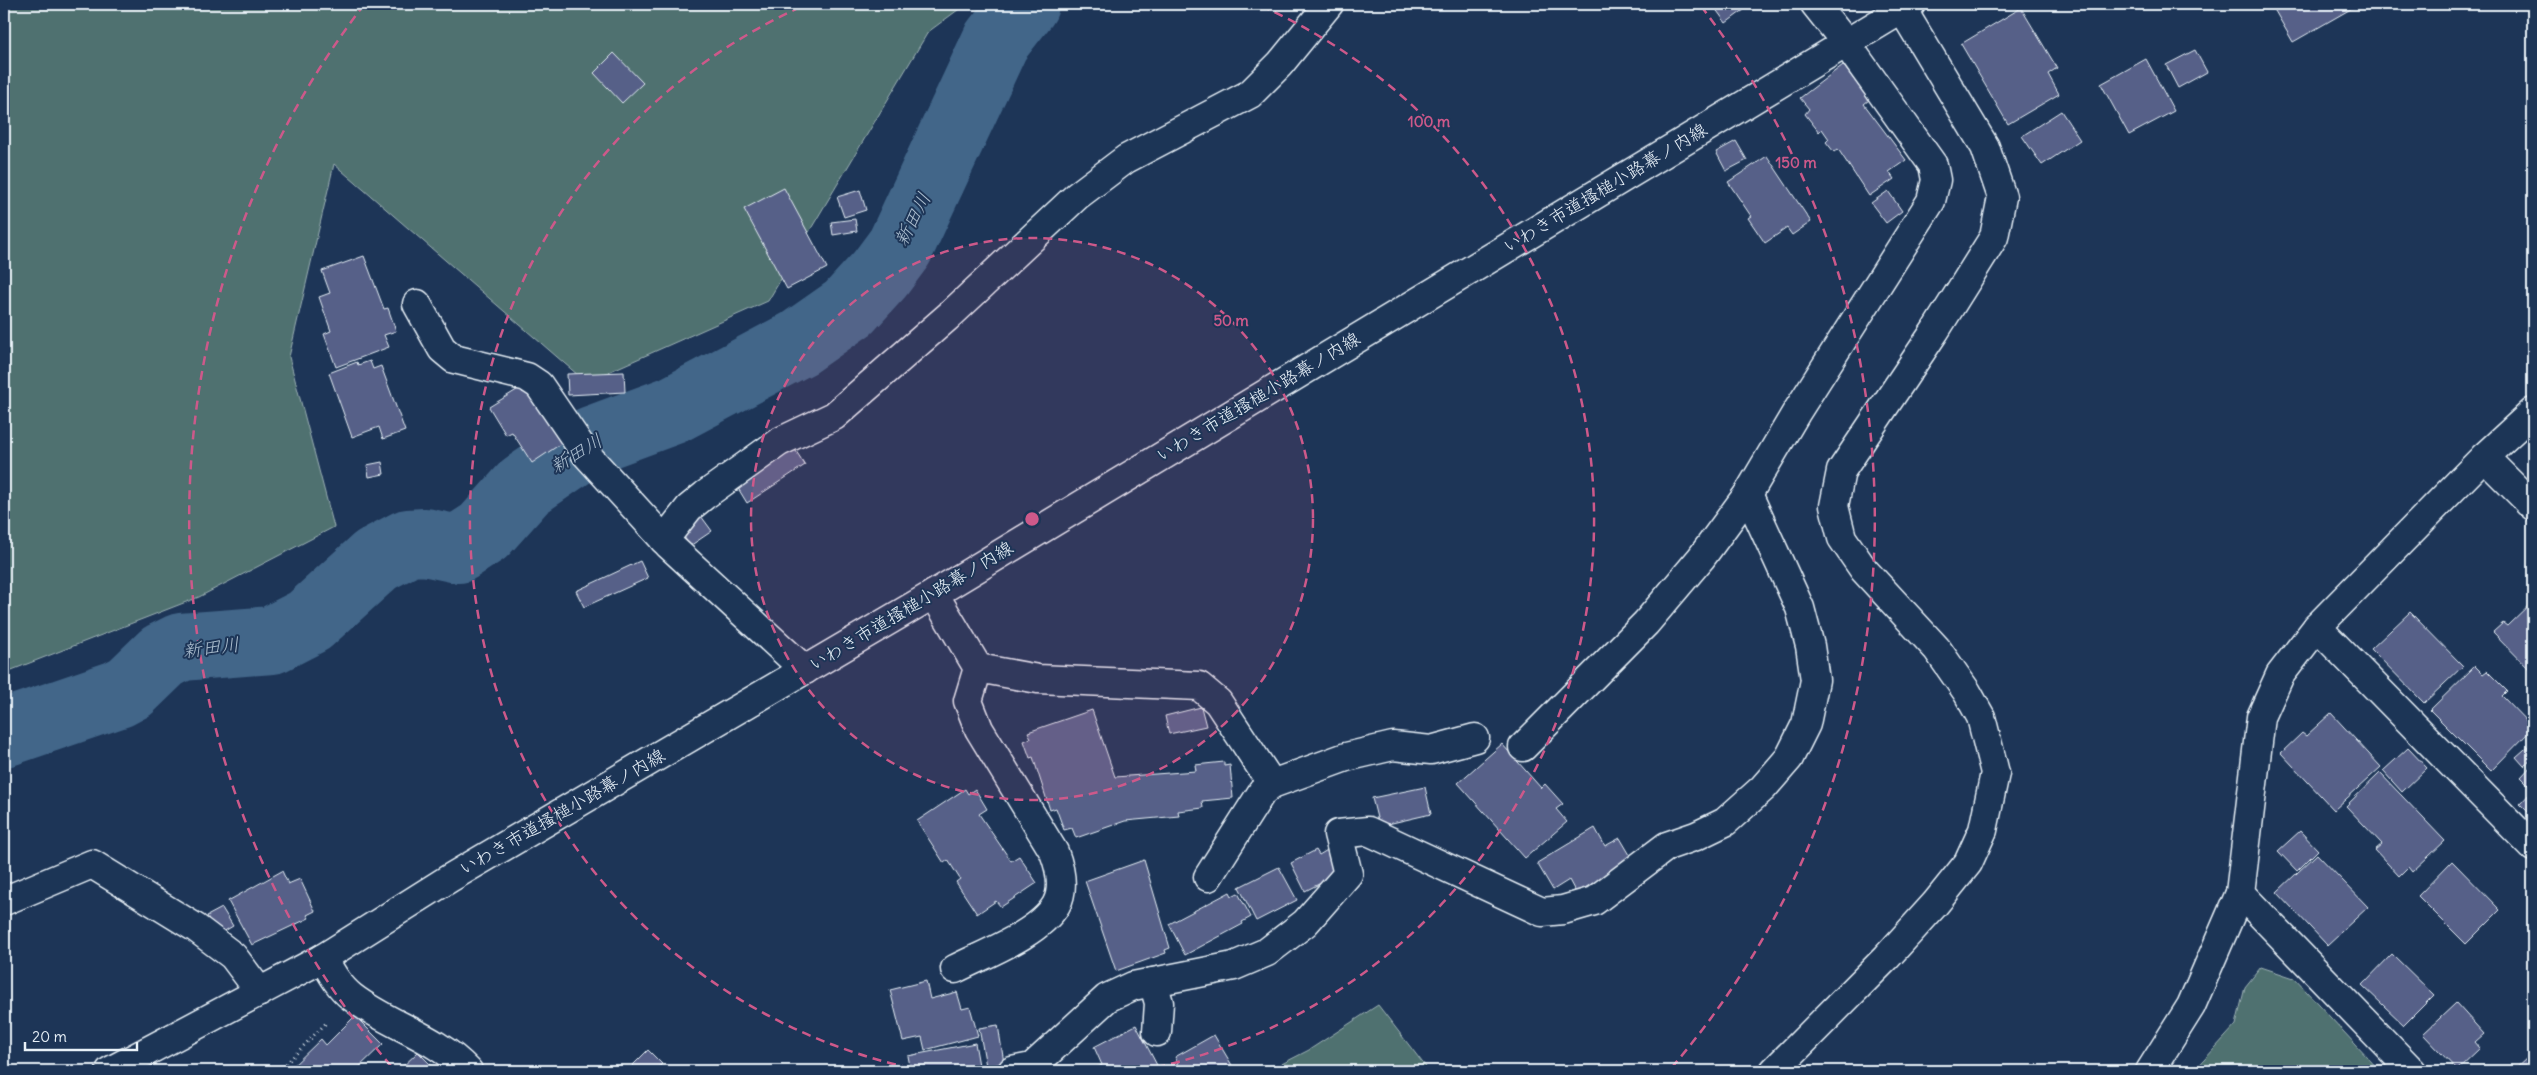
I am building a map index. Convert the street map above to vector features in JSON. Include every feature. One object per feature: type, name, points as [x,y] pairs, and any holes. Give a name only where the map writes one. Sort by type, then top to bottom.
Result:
[{"type":"street","points":[[664,540],[689,508],[705,495],[779,442],[834,416],[951,314],[1077,196],[1126,158],[1250,94],[1280,64],[1329,4]]},
{"type":"street","points":[[1523,747],[1646,623],[1701,558],[1748,494],[1796,413],[1930,200],[1936,180],[1933,165],[1846,43],[1815,4]]},
{"type":"street","points":[[1774,1071],[1886,958],[1935,904],[1968,863],[1983,830],[1995,773],[1981,717],[1967,692],[1937,648],[1864,570],[1842,538],[1834,506],[1841,471],[1935,331],[1994,237],[2002,197],[1985,147],[1906,6]]},
{"type":"street","name":"いわき市道搔槌小路幕ノ内線","points":[[110,1071],[323,958],[450,878],[934,594],[1906,6]]},
{"type":"street","points":[[417,304],[442,349],[454,360],[527,377],[539,385],[579,445],[664,540],[805,670]]},
{"type":"street","points":[[2150,1071],[2192,1006],[2240,893],[2261,717],[2280,675],[2317,627],[2484,457],[2533,412]]},
{"type":"street","points":[[2484,457],[2533,506]]},
{"type":"street","points":[[1012,1071],[1032,1067],[1107,998],[1132,986],[1234,966],[1267,952],[1305,923],[1348,874],[1338,834],[1368,831],[1542,912],[1562,910],[1594,901],[1667,846],[1696,836],[1725,822],[1763,788],[1789,758],[1806,724],[1815,680],[1810,646],[1800,608],[1748,494]]},
{"type":"street","points":[[934,594],[978,668],[968,701],[979,730],[1054,852],[1060,865],[1060,891],[1057,904],[1047,916],[1025,933],[954,969]]},
{"type":"street","points":[[2317,627],[2533,847]]},
{"type":"street","points":[[978,668],[1038,679],[1199,686],[1218,702],[1272,784]]},
{"type":"street","points":[[1208,877],[1262,792],[1272,784],[1346,757],[1384,748],[1393,746],[1431,750],[1475,738]]},
{"type":"street","points":[[4,900],[92,864],[196,928],[233,956],[260,992]]},
{"type":"street","points":[[2240,893],[2412,1071]]},
{"type":"street","points":[[323,958],[334,978],[351,997],[455,1056],[468,1071]]},
{"type":"street","points":[[1153,982],[1158,1003],[1157,1032]]},
{"type":"path","points":[[279,1071],[351,997]]},
{"type":"green space","points":[[4,4],[966,4],[928,32],[768,301],[586,382],[334,164],[289,357],[334,527],[199,597],[4,673]]},
{"type":"green space","points":[[2261,967],[2294,978],[2380,1071],[2194,1071],[2236,1025],[2245,987]]},
{"type":"green space","points":[[1378,1005],[1429,1071],[1268,1071],[1309,1050]]},
{"type":"building","points":[[1712,4],[1752,4],[1726,23]]},
{"type":"building","points":[[2271,4],[2354,4],[2356,6],[2293,42]]},
{"type":"building","points":[[2021,8],[2057,68],[2048,74],[2059,94],[2008,124],[1961,44]]},
{"type":"building","points":[[2195,50],[2207,72],[2178,88],[2166,65]]},
{"type":"building","points":[[614,53],[643,83],[622,103],[594,73]]},
{"type":"building","points":[[2146,59],[2174,111],[2129,135],[2101,84]]},
{"type":"building","points":[[1843,65],[1869,100],[1864,104],[1906,160],[1889,172],[1894,179],[1869,196],[1838,149],[1834,152],[1826,142],[1829,139],[1822,129],[1819,132],[1805,114],[1809,109],[1800,98]]},
{"type":"building","points":[[2061,111],[2080,140],[2042,165],[2022,136]]},
{"type":"building","points":[[1736,141],[1747,160],[1726,171],[1716,152]]},
{"type":"building","points":[[1767,156],[1811,222],[1792,235],[1787,228],[1765,243],[1748,218],[1751,216],[1728,182]]},
{"type":"building","points":[[784,188],[827,268],[787,289],[744,209]]},
{"type":"building","points":[[860,190],[866,210],[844,217],[837,197]]},
{"type":"building","points":[[1888,191],[1902,211],[1886,223],[1871,203]]},
{"type":"building","points":[[855,219],[857,231],[833,235],[831,222]]},
{"type":"building","points":[[364,256],[384,309],[388,308],[396,331],[384,335],[389,347],[336,367],[324,334],[331,331],[319,297],[330,293],[322,271]]},
{"type":"building","points":[[370,361],[373,369],[381,366],[405,431],[383,439],[379,427],[352,437],[329,373],[357,362],[358,365]]},
{"type":"building","points":[[624,372],[625,392],[568,395],[567,374]]},
{"type":"building","points":[[520,388],[523,393],[528,389],[562,443],[532,463],[512,432],[506,435],[489,407]]},
{"type":"building","points":[[794,448],[805,465],[747,503],[736,485]]},
{"type":"building","points":[[382,462],[384,474],[369,477],[367,465]]},
{"type":"building","points":[[701,516],[712,531],[690,546],[680,531]]},
{"type":"building","points":[[640,561],[648,578],[584,607],[576,591]]},
{"type":"building","points":[[2533,601],[2533,673],[2493,632],[2503,623],[2507,626]]},
{"type":"building","points":[[2410,612],[2463,666],[2424,703],[2371,649]]},
{"type":"building","points":[[2475,666],[2483,674],[2487,671],[2507,691],[2502,696],[2533,728],[2491,771],[2430,710]]},
{"type":"building","points":[[1201,707],[1206,726],[1169,734],[1165,716]]},
{"type":"building","points":[[1092,710],[1115,777],[1196,771],[1195,765],[1224,762],[1224,766],[1230,765],[1233,798],[1202,801],[1203,808],[1178,811],[1179,816],[1125,821],[1076,838],[1072,828],[1064,830],[1056,808],[1050,810],[1033,757],[1030,758],[1024,741],[1031,738],[1028,732]]},
{"type":"building","points":[[2331,713],[2381,767],[2334,810],[2281,753],[2302,733],[2306,736]]},
{"type":"building","points":[[2533,742],[2533,758],[2524,766],[2516,757]]},
{"type":"building","points":[[1502,744],[1541,788],[1545,784],[1563,804],[1556,809],[1567,822],[1525,858],[1458,783]]},
{"type":"building","points":[[2408,748],[2427,768],[2402,792],[2383,771]]},
{"type":"building","points":[[2533,764],[2533,789],[2521,777]]},
{"type":"building","points":[[2380,773],[2445,841],[2412,872],[2408,867],[2399,876],[2375,850],[2382,844],[2346,806]]},
{"type":"building","points":[[1425,787],[1431,814],[1379,826],[1372,798]]},
{"type":"building","points":[[965,789],[968,794],[975,789],[987,809],[979,814],[1011,861],[1019,856],[1037,883],[1001,907],[996,901],[977,914],[956,882],[960,879],[948,860],[944,863],[917,821]]},
{"type":"building","points":[[2533,790],[2533,817],[2520,804]]},
{"type":"building","points":[[1595,828],[1605,846],[1620,838],[1633,860],[1576,893],[1569,880],[1553,890],[1537,863]]},
{"type":"building","points":[[2300,831],[2318,850],[2297,871],[2278,851]]},
{"type":"building","points":[[1329,849],[1341,873],[1305,891],[1291,863],[1316,850],[1319,855]]},
{"type":"building","points":[[2317,854],[2368,907],[2327,945],[2277,892]]},
{"type":"building","points":[[1144,860],[1170,948],[1165,950],[1166,953],[1116,971],[1085,881]]},
{"type":"building","points":[[2452,861],[2500,910],[2466,944],[2418,896]]},
{"type":"building","points":[[1279,867],[1297,900],[1256,921],[1239,887]]},
{"type":"building","points":[[282,871],[288,884],[300,879],[315,911],[307,915],[309,918],[252,945],[228,901]]},
{"type":"building","points":[[1230,892],[1232,896],[1238,893],[1251,917],[1242,922],[1243,924],[1185,955],[1169,924]]},
{"type":"building","points":[[222,908],[233,926],[218,935],[207,916]]},
{"type":"building","points":[[2392,954],[2434,995],[2404,1025],[2362,985]]},
{"type":"building","points":[[926,981],[930,999],[957,992],[962,1009],[970,1007],[978,1036],[925,1050],[922,1037],[903,1041],[890,990]]},
{"type":"building","points":[[2456,1003],[2484,1034],[2475,1042],[2480,1048],[2457,1070],[2423,1034]]},
{"type":"building","points":[[355,1016],[383,1044],[355,1071],[288,1071],[321,1039],[326,1045]]},
{"type":"building","points":[[998,1025],[1004,1063],[986,1066],[979,1028]]},
{"type":"building","points":[[1136,1025],[1160,1071],[1090,1071],[1102,1065],[1094,1047]]},
{"type":"building","points":[[1214,1035],[1233,1067],[1227,1071],[1171,1071],[1169,1068],[1178,1063],[1175,1057]]},
{"type":"building","points":[[975,1043],[980,1071],[911,1071],[908,1056]]},
{"type":"building","points":[[648,1050],[662,1064],[655,1071],[627,1071]]},
{"type":"building","points":[[418,1052],[437,1071],[398,1071]]},
{"type":"building","points":[[2528,1057],[2533,1062],[2533,1071],[2513,1071]]},
{"type":"waterway","name":"新田川","points":[[4,733],[118,694],[131,687],[163,656],[181,647],[272,640],[309,621],[376,560],[408,543],[425,542],[458,549],[484,532],[525,486],[592,440],[673,410],[799,343],[849,308],[880,274],[900,247],[996,41],[1025,4]]}]
